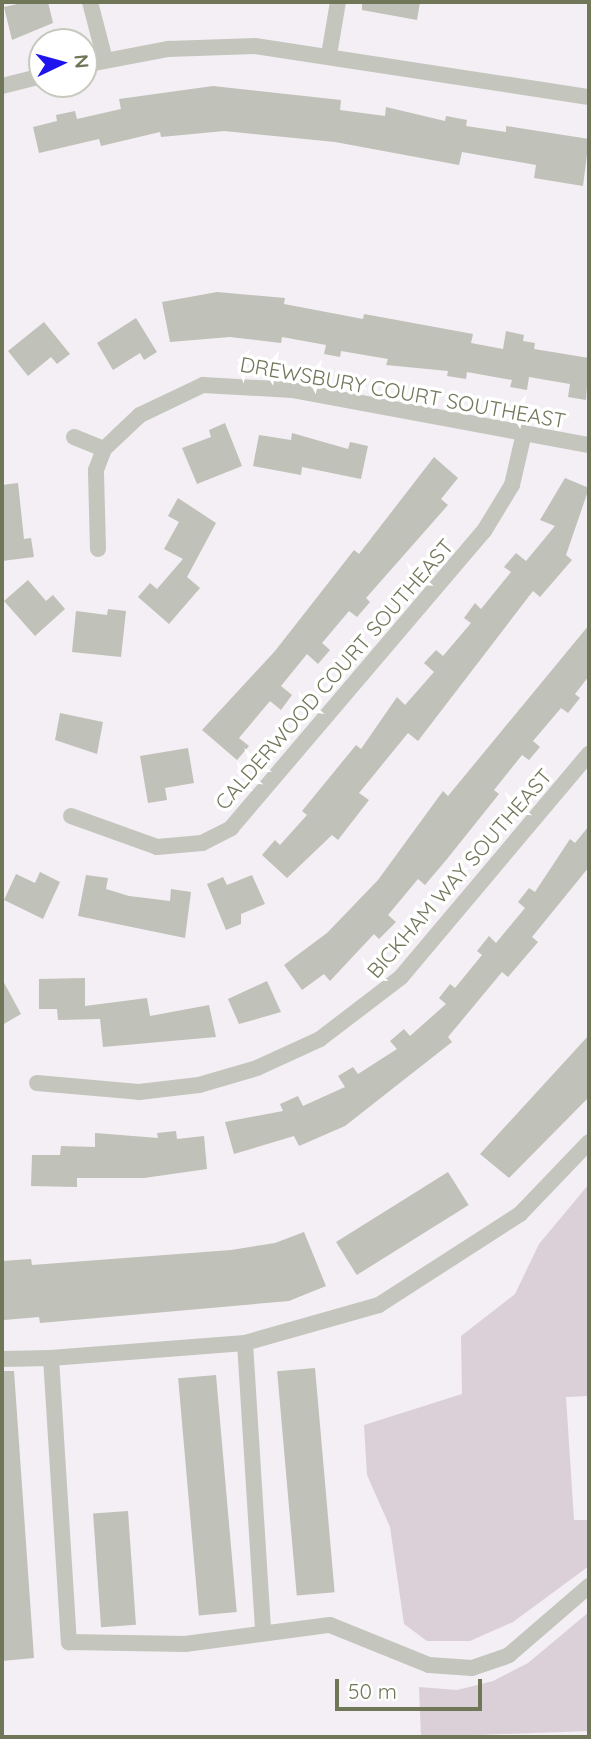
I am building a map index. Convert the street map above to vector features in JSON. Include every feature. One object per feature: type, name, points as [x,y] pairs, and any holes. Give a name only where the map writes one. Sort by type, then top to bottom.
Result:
[{"type":"street","points":[[90,2],[105,60]]},
{"type":"street","points":[[328,55],[338,2]]},
{"type":"street","points":[[98,62],[225,45],[328,55],[589,97]]},
{"type":"street","points":[[2,86],[28,80]]},
{"type":"street","name":"DREWSBURY COURT SOUTHEAST","points":[[104,449],[120,430],[168,397],[231,383],[589,445]]},
{"type":"street","name":"CALDERWOOD COURT SOUTHEAST","points":[[71,816],[157,847],[202,843],[231,828],[490,523],[512,485],[523,433]]},
{"type":"street","points":[[74,437],[104,449],[95,484],[98,549]]},
{"type":"street","name":"BICKHAM WAY SOUTHEAST","points":[[37,1083],[128,1092],[199,1085],[257,1068],[320,1040],[401,978],[589,754]]},
{"type":"street","points":[[2,1359],[51,1358],[245,1343],[379,1305],[520,1214],[589,1142]]},
{"type":"street","points":[[245,1343],[263,1631]]},
{"type":"street","points":[[51,1358],[69,1643],[185,1644],[263,1631],[330,1625],[429,1665],[472,1668],[509,1655],[589,1586]]},
{"type":"shaded area","points":[[589,1184],[589,1396],[566,1397],[574,1520],[589,1520],[589,1566],[513,1622],[470,1641],[427,1641],[404,1624],[390,1527],[367,1475],[364,1425],[462,1394],[461,1336],[515,1294],[539,1244]]},
{"type":"shaded area","points":[[589,1612],[589,1731],[421,1737],[419,1687],[457,1690],[493,1681],[528,1663]]},
{"type":"building","points":[[26,2],[48,2],[53,23],[41,28],[28,28],[28,33],[12,40],[4,7]]},
{"type":"building","points":[[362,2],[420,2],[417,20],[362,10]]},
{"type":"building","points":[[213,86],[341,100],[340,110],[385,116],[386,107],[445,121],[446,116],[467,120],[466,126],[506,132],[506,126],[589,139],[583,186],[534,178],[536,165],[462,152],[459,165],[335,142],[224,131],[161,137],[160,132],[101,146],[99,139],[39,153],[33,127],[57,121],[56,115],[75,111],[77,119],[121,109],[119,99]]},
{"type":"building","points":[[217,292],[285,298],[284,304],[363,319],[364,314],[473,334],[471,343],[503,349],[506,331],[524,335],[523,341],[535,343],[534,349],[589,358],[586,400],[568,397],[570,384],[529,377],[527,390],[510,387],[512,380],[467,372],[466,379],[447,376],[448,371],[386,365],[388,359],[341,351],[340,357],[324,354],[326,345],[282,337],[281,343],[230,337],[170,342],[162,302]]},
{"type":"building","points":[[136,318],[157,352],[144,360],[140,353],[113,370],[97,343]]},
{"type":"building","points":[[44,322],[70,354],[57,364],[51,357],[28,376],[8,351]]},
{"type":"building","points":[[225,423],[242,466],[197,484],[182,448],[211,437],[209,430]]},
{"type":"building","points":[[292,433],[348,449],[350,442],[368,446],[361,479],[302,467],[301,475],[253,466],[259,435],[291,440]]},
{"type":"building","points":[[434,457],[458,478],[441,499],[448,505],[366,598],[370,602],[357,617],[349,611],[322,643],[330,650],[318,664],[307,654],[281,686],[292,695],[281,710],[270,701],[239,738],[249,746],[237,760],[202,730],[275,651],[354,550],[359,554]]},
{"type":"building","points":[[565,478],[589,488],[566,555],[572,560],[540,597],[533,591],[418,741],[408,733],[359,793],[369,800],[338,840],[332,835],[287,878],[262,855],[275,840],[280,845],[307,815],[302,811],[356,745],[361,749],[397,697],[405,705],[434,672],[424,663],[436,650],[443,656],[471,623],[464,618],[475,603],[481,609],[511,572],[504,567],[516,553],[526,561],[555,526],[540,520]]},
{"type":"building","points":[[18,483],[24,539],[31,538],[34,557],[2,561],[2,485]]},
{"type":"building","points":[[178,498],[216,523],[187,577],[200,588],[169,624],[138,597],[150,583],[157,589],[183,559],[164,549],[179,522],[168,516]]},
{"type":"building","points":[[28,580],[46,601],[53,595],[65,609],[35,636],[4,601]]},
{"type":"building","points":[[108,609],[126,611],[121,657],[72,652],[76,611],[107,615]]},
{"type":"building","points":[[589,625],[589,676],[575,694],[580,698],[568,713],[561,708],[533,741],[540,747],[529,760],[522,755],[494,790],[499,794],[425,885],[418,879],[388,915],[396,922],[379,939],[374,934],[330,981],[324,974],[302,990],[284,965],[327,933],[378,880],[443,791],[448,796]]},
{"type":"building","points":[[60,713],[103,722],[97,754],[55,740]]},
{"type":"building","points":[[188,748],[194,783],[165,788],[167,800],[148,803],[140,756]]},
{"type":"building","points":[[589,826],[589,867],[532,937],[538,942],[508,977],[502,972],[448,1037],[452,1042],[345,1126],[299,1146],[294,1136],[234,1154],[225,1122],[283,1111],[280,1104],[298,1096],[303,1106],[345,1087],[338,1076],[353,1067],[358,1074],[397,1049],[390,1041],[404,1029],[410,1036],[446,1004],[439,998],[450,984],[455,988],[482,955],[477,951],[489,936],[496,943],[525,908],[518,902],[529,888],[535,892],[570,839],[575,843]]},
{"type":"building","points":[[40,872],[60,882],[43,919],[4,900],[16,874],[35,883]]},
{"type":"building","points":[[86,875],[108,878],[106,889],[129,896],[170,901],[171,889],[191,892],[185,938],[78,916]]},
{"type":"building","points":[[252,875],[265,904],[241,914],[241,924],[226,930],[207,884],[223,877],[227,885]]},
{"type":"building","points":[[85,978],[85,1006],[147,998],[150,1016],[209,1005],[216,1037],[103,1047],[100,1019],[58,1020],[57,1009],[39,1009],[39,979]]},
{"type":"building","points":[[2,979],[21,1014],[2,1025]]},
{"type":"building","points":[[267,981],[281,1012],[239,1024],[228,999]]},
{"type":"building","points":[[589,1035],[589,1097],[509,1178],[480,1154]]},
{"type":"building","points":[[176,1131],[177,1139],[204,1136],[207,1169],[144,1178],[77,1178],[77,1187],[31,1186],[32,1155],[60,1155],[61,1146],[95,1147],[95,1133],[158,1138],[157,1133]]},
{"type":"building","points":[[448,1172],[469,1205],[357,1275],[336,1242]]},
{"type":"building","points":[[304,1232],[326,1286],[289,1301],[40,1323],[39,1317],[4,1320],[2,1261],[31,1259],[32,1265],[231,1250],[275,1243]]},
{"type":"building","points":[[315,1368],[335,1592],[297,1595],[277,1371]]},
{"type":"building","points":[[2,1371],[14,1371],[34,1658],[2,1661]]},
{"type":"building","points":[[216,1375],[237,1612],[199,1615],[178,1378]]},
{"type":"building","points":[[128,1511],[136,1625],[101,1627],[93,1513]]}]
